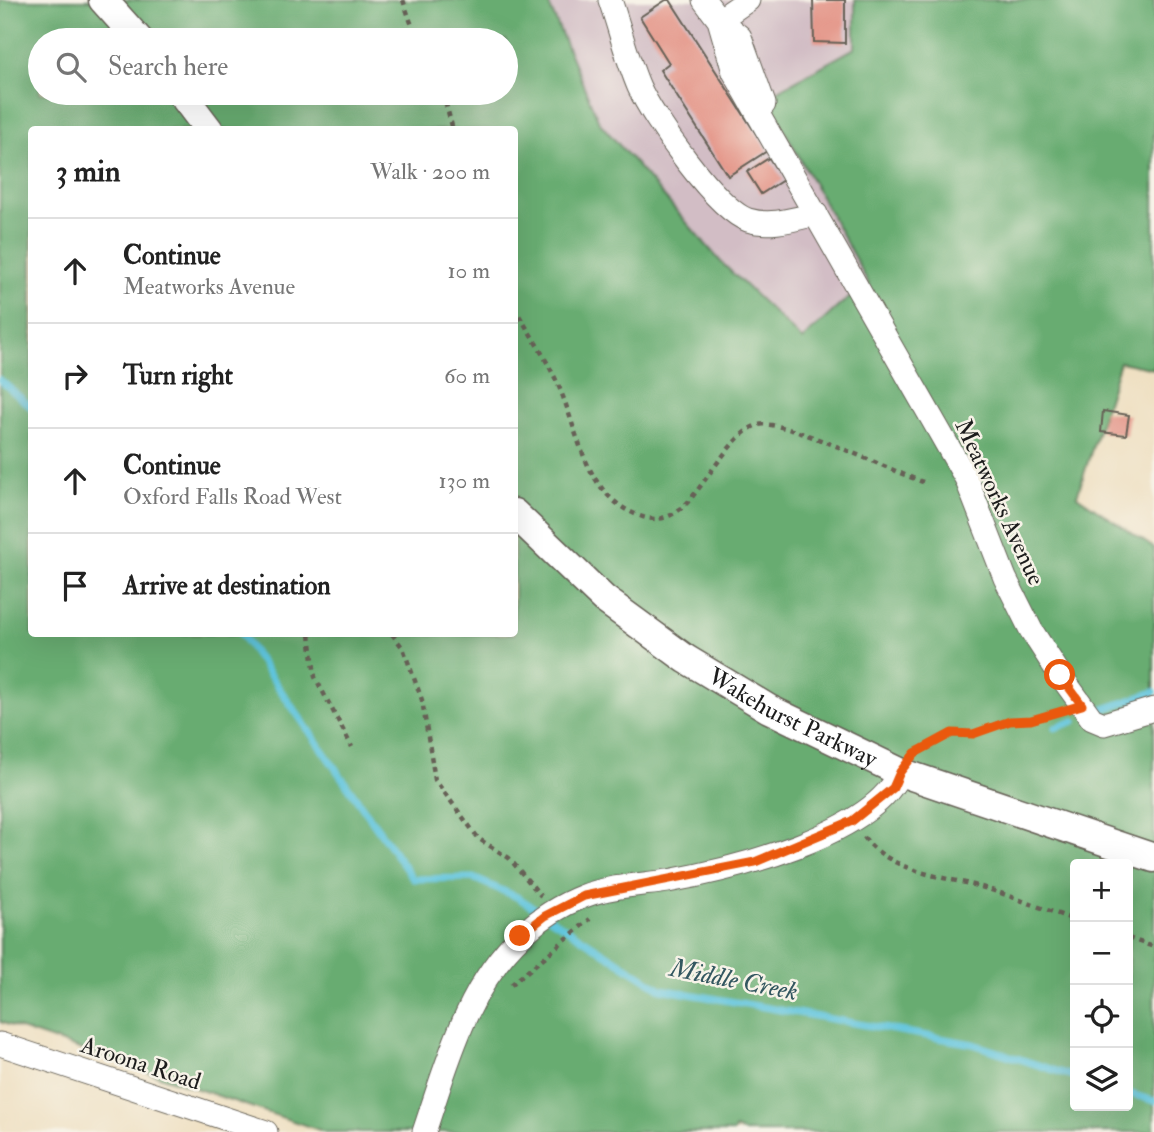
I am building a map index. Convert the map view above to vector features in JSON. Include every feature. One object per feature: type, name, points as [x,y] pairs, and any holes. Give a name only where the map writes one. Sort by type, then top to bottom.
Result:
[{"type":"main road","points":[[103,0],[128,28]]},
{"type":"main road","points":[[190,105],[206,126]]},
{"type":"main road","name":"Wakehurst Parkway","points":[[518,517],[604,599],[686,659],[769,709],[900,772],[1154,858]]},
{"type":"street","points":[[610,0],[640,89],[694,171],[727,206],[746,219],[770,224],[816,214]]},
{"type":"street","points":[[704,0],[719,20],[748,0]]},
{"type":"street","name":"Meatworks Avenue","points":[[719,20],[734,72],[966,478],[1005,578],[1031,630],[1092,719],[1104,723],[1154,709]]},
{"type":"street","points":[[424,1132],[452,1050],[482,981],[520,936],[558,909],[605,890],[669,881],[755,862],[852,821],[893,788],[900,772]]},
{"type":"street","name":"Aroona Road","points":[[0,1044],[266,1132]]},
{"type":"path","points":[[402,0],[412,28]]},
{"type":"path","points":[[446,105],[452,126]]},
{"type":"path","points":[[518,314],[553,373],[588,466],[603,493],[627,511],[652,521],[671,516],[687,503],[741,437],[757,425],[786,426],[923,482]]},
{"type":"path","points":[[310,637],[316,677],[352,747]]},
{"type":"path","points":[[395,637],[404,648],[422,700],[435,780],[479,839],[509,858],[546,902],[558,909]]},
{"type":"path","points":[[900,772],[915,753],[952,733],[973,734],[1010,721],[1031,720],[1082,705]]},
{"type":"path","points":[[852,821],[873,849],[897,864],[989,889],[1070,918]]},
{"type":"path","points":[[503,991],[593,916]]},
{"type":"path","points":[[1133,940],[1154,947]]},
{"type":"shaded area","points":[[547,0],[855,0],[855,48],[766,97],[869,284],[841,304],[802,340],[721,262],[599,122]]},
{"type":"green space","points":[[0,0],[547,0],[599,122],[721,262],[802,340],[841,304],[869,284],[766,97],[855,48],[855,0],[1154,0],[1154,369],[1120,362],[1077,496],[1154,548],[1154,1132],[743,1132],[735,1129],[733,1132],[325,1132],[0,1022]]},
{"type":"building","points":[[670,0],[767,151],[728,176],[660,70],[669,63],[640,17]]},
{"type":"building","points":[[813,0],[845,0],[845,43],[814,42]]},
{"type":"building","points":[[769,158],[783,180],[761,194],[747,172]]},
{"type":"building","points":[[1103,411],[1129,415],[1126,435],[1101,432]]},
{"type":"waterway","name":"Middle Creek","points":[[0,380],[28,404]]},
{"type":"waterway","name":"Middle Creek","points":[[243,637],[413,879],[473,878],[517,897],[661,989],[973,1044],[1070,1075]]},
{"type":"waterway","points":[[1104,709],[1154,692]]},
{"type":"waterway","points":[[1055,728],[1074,721]]},
{"type":"waterway","name":"Middle Creek","points":[[1133,1095],[1154,1101]]},
{"type":"route","points":[[520,936],[545,916],[584,896],[755,862],[852,821],[893,788],[900,772],[915,753],[952,733],[973,734],[1010,721],[1031,720],[1082,705],[1060,675]]}]
